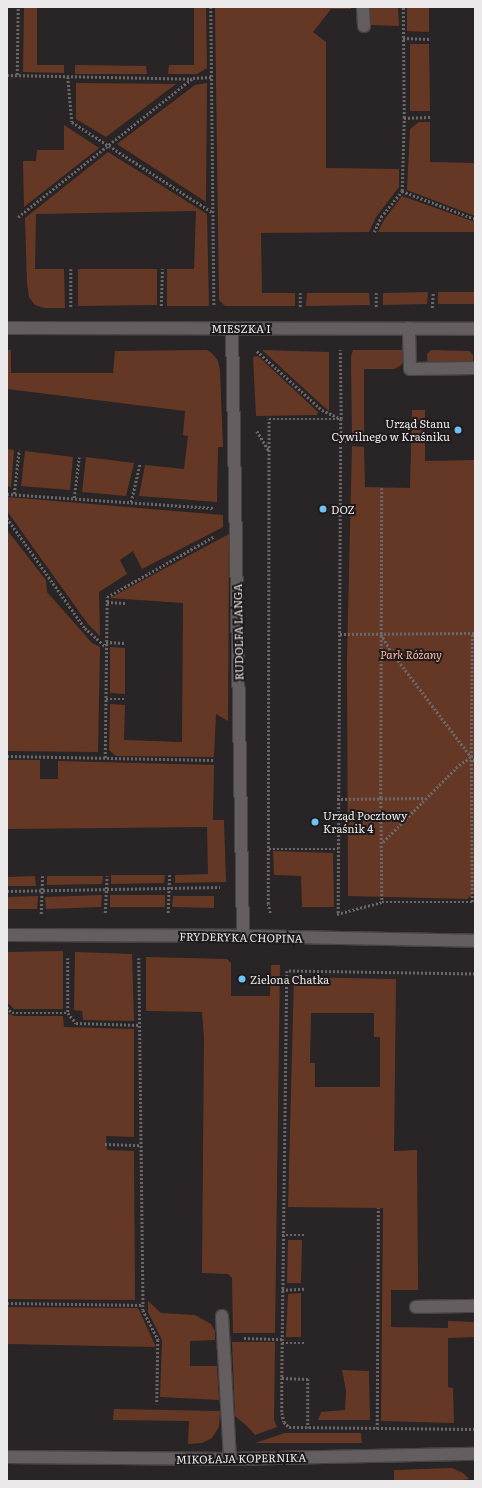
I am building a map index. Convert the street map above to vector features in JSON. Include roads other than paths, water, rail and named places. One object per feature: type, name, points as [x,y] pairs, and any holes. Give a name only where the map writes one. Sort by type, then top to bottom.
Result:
[{"type":"street","points":[[363,7],[364,26]]},
{"type":"street","name":"MIESZKA I","points":[[7,328],[475,329]]},
{"type":"street","name":"RUDOLFA LANGA","points":[[232,328],[243,936]]},
{"type":"street","points":[[409,328],[410,368],[475,368]]},
{"type":"street","name":"FRYDERYKA CHOPINA","points":[[7,935],[68,934],[243,936],[475,941]]},
{"type":"street","points":[[416,1307],[475,1306]]},
{"type":"street","points":[[222,1316],[222,1338],[230,1459]]},
{"type":"street","name":"MIKOŁAJA KOPERNIKA","points":[[7,1457],[230,1459],[475,1454]]},
{"type":"place","name":"Urząd Stanu Cywilnego w Kraśniku","points":[[458,430]]},
{"type":"place","name":"DOZ","points":[[323,509]]},
{"type":"place","name":"Urząd Pocztowy Kraśnik 4","points":[[315,822]]},
{"type":"place","name":"Zielona Chatka","points":[[242,979]]},
{"type":"park label","name":"Park Różany","points":[[411,654]]}]
